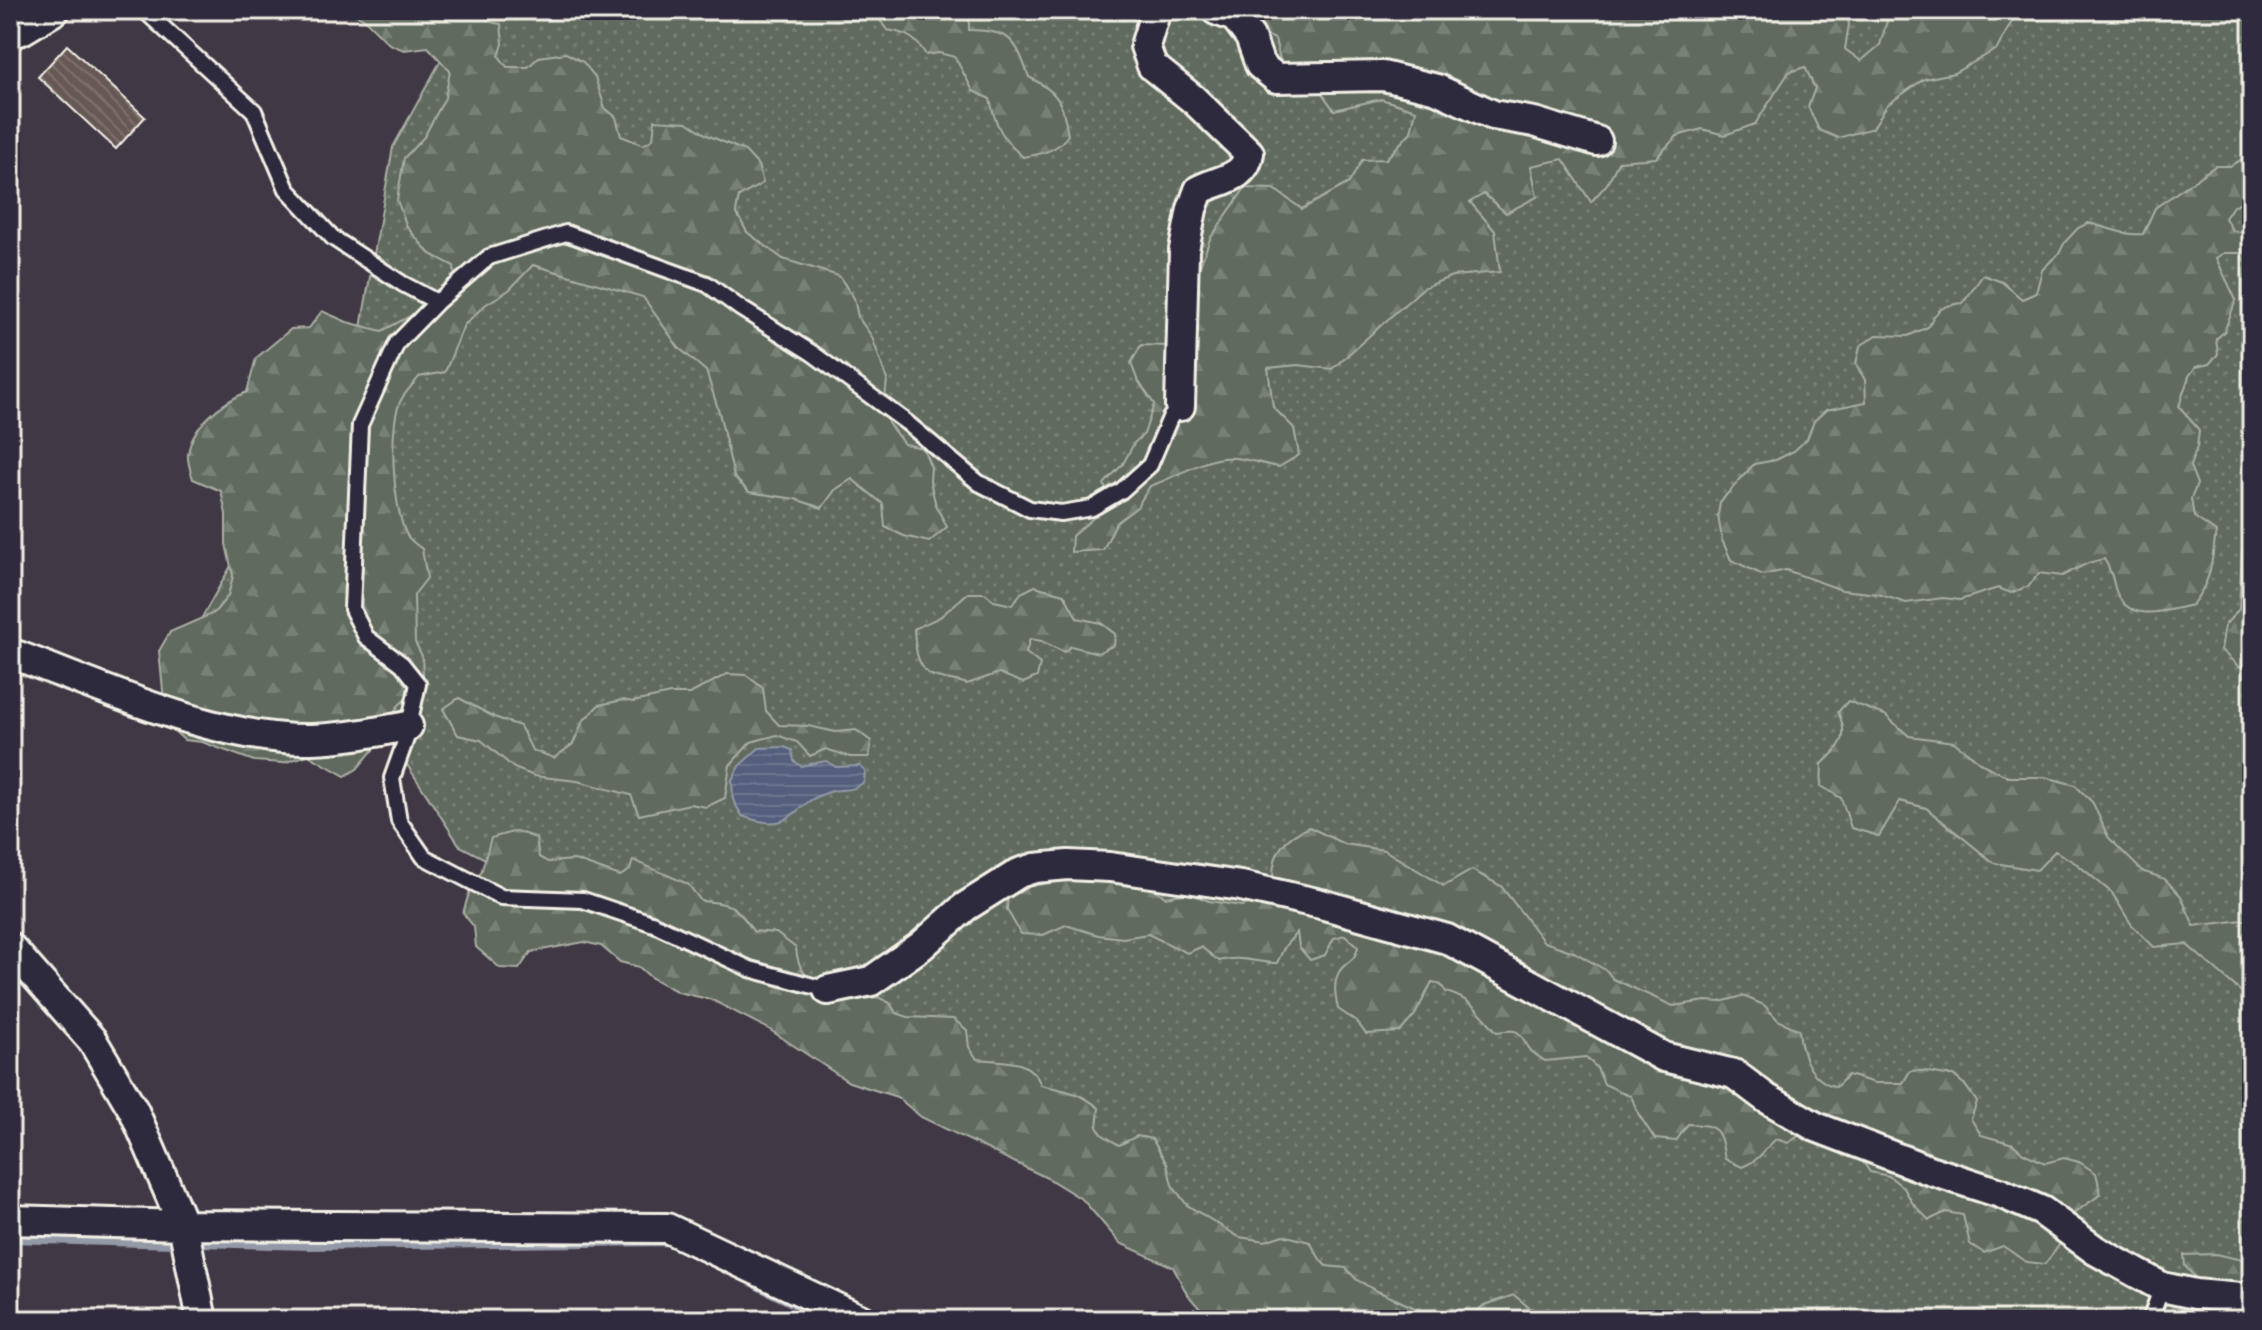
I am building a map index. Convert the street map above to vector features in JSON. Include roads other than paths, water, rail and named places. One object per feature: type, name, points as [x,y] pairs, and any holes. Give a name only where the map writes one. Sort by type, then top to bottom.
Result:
[{"type":"street","points":[[10,34],[55,10]]},
{"type":"street","points":[[1156,10],[1145,46],[1152,66],[1194,100],[1249,153],[1242,172],[1199,190],[1192,209],[1184,250],[1180,406]]},
{"type":"street","points":[[1216,10],[1235,17],[1250,37],[1260,65],[1276,78],[1383,76],[1437,89],[1493,115],[1534,122],[1597,141]]},
{"type":"street","points":[[10,653],[196,722],[261,735],[308,739],[358,736],[408,726]]},
{"type":"street","points":[[828,990],[871,981],[921,946],[965,907],[1019,873],[1035,868],[1068,865],[1110,867],[1241,886],[1321,904],[1447,939],[1664,1057],[1734,1074],[1766,1098],[1816,1127],[2042,1211],[2095,1250],[2162,1287],[2195,1294],[2252,1299]]},
{"type":"street","points":[[10,947],[92,1040],[134,1111],[183,1225],[202,1320]]},
{"type":"street","points":[[10,1220],[183,1225],[667,1228],[862,1320]]},
{"type":"lane","points":[[144,10],[254,111],[287,189],[333,238],[403,284],[437,302]]},
{"type":"lane","points":[[828,990],[750,969],[654,924],[583,900],[501,897],[424,857],[399,821],[392,778],[418,684],[402,664],[366,637],[352,609],[360,425],[397,343],[437,302],[489,257],[566,233],[707,284],[812,353],[906,422],[979,483],[1030,509],[1061,513],[1092,508],[1121,491],[1150,465],[1170,418],[1180,406]]},
{"type":"lane","points":[[2150,1320],[2162,1287]]},
{"type":"water","points":[[784,747],[792,750],[794,761],[801,766],[826,761],[836,767],[860,766],[865,771],[864,782],[854,788],[816,797],[783,820],[760,821],[742,816],[733,800],[732,780],[739,766],[759,748]]},
{"type":"waterway","points":[[10,1239],[174,1244]]},
{"type":"waterway","points":[[199,1243],[309,1246],[673,1244]]},
{"type":"waterway","points":[[757,1286],[826,1320]]}]
